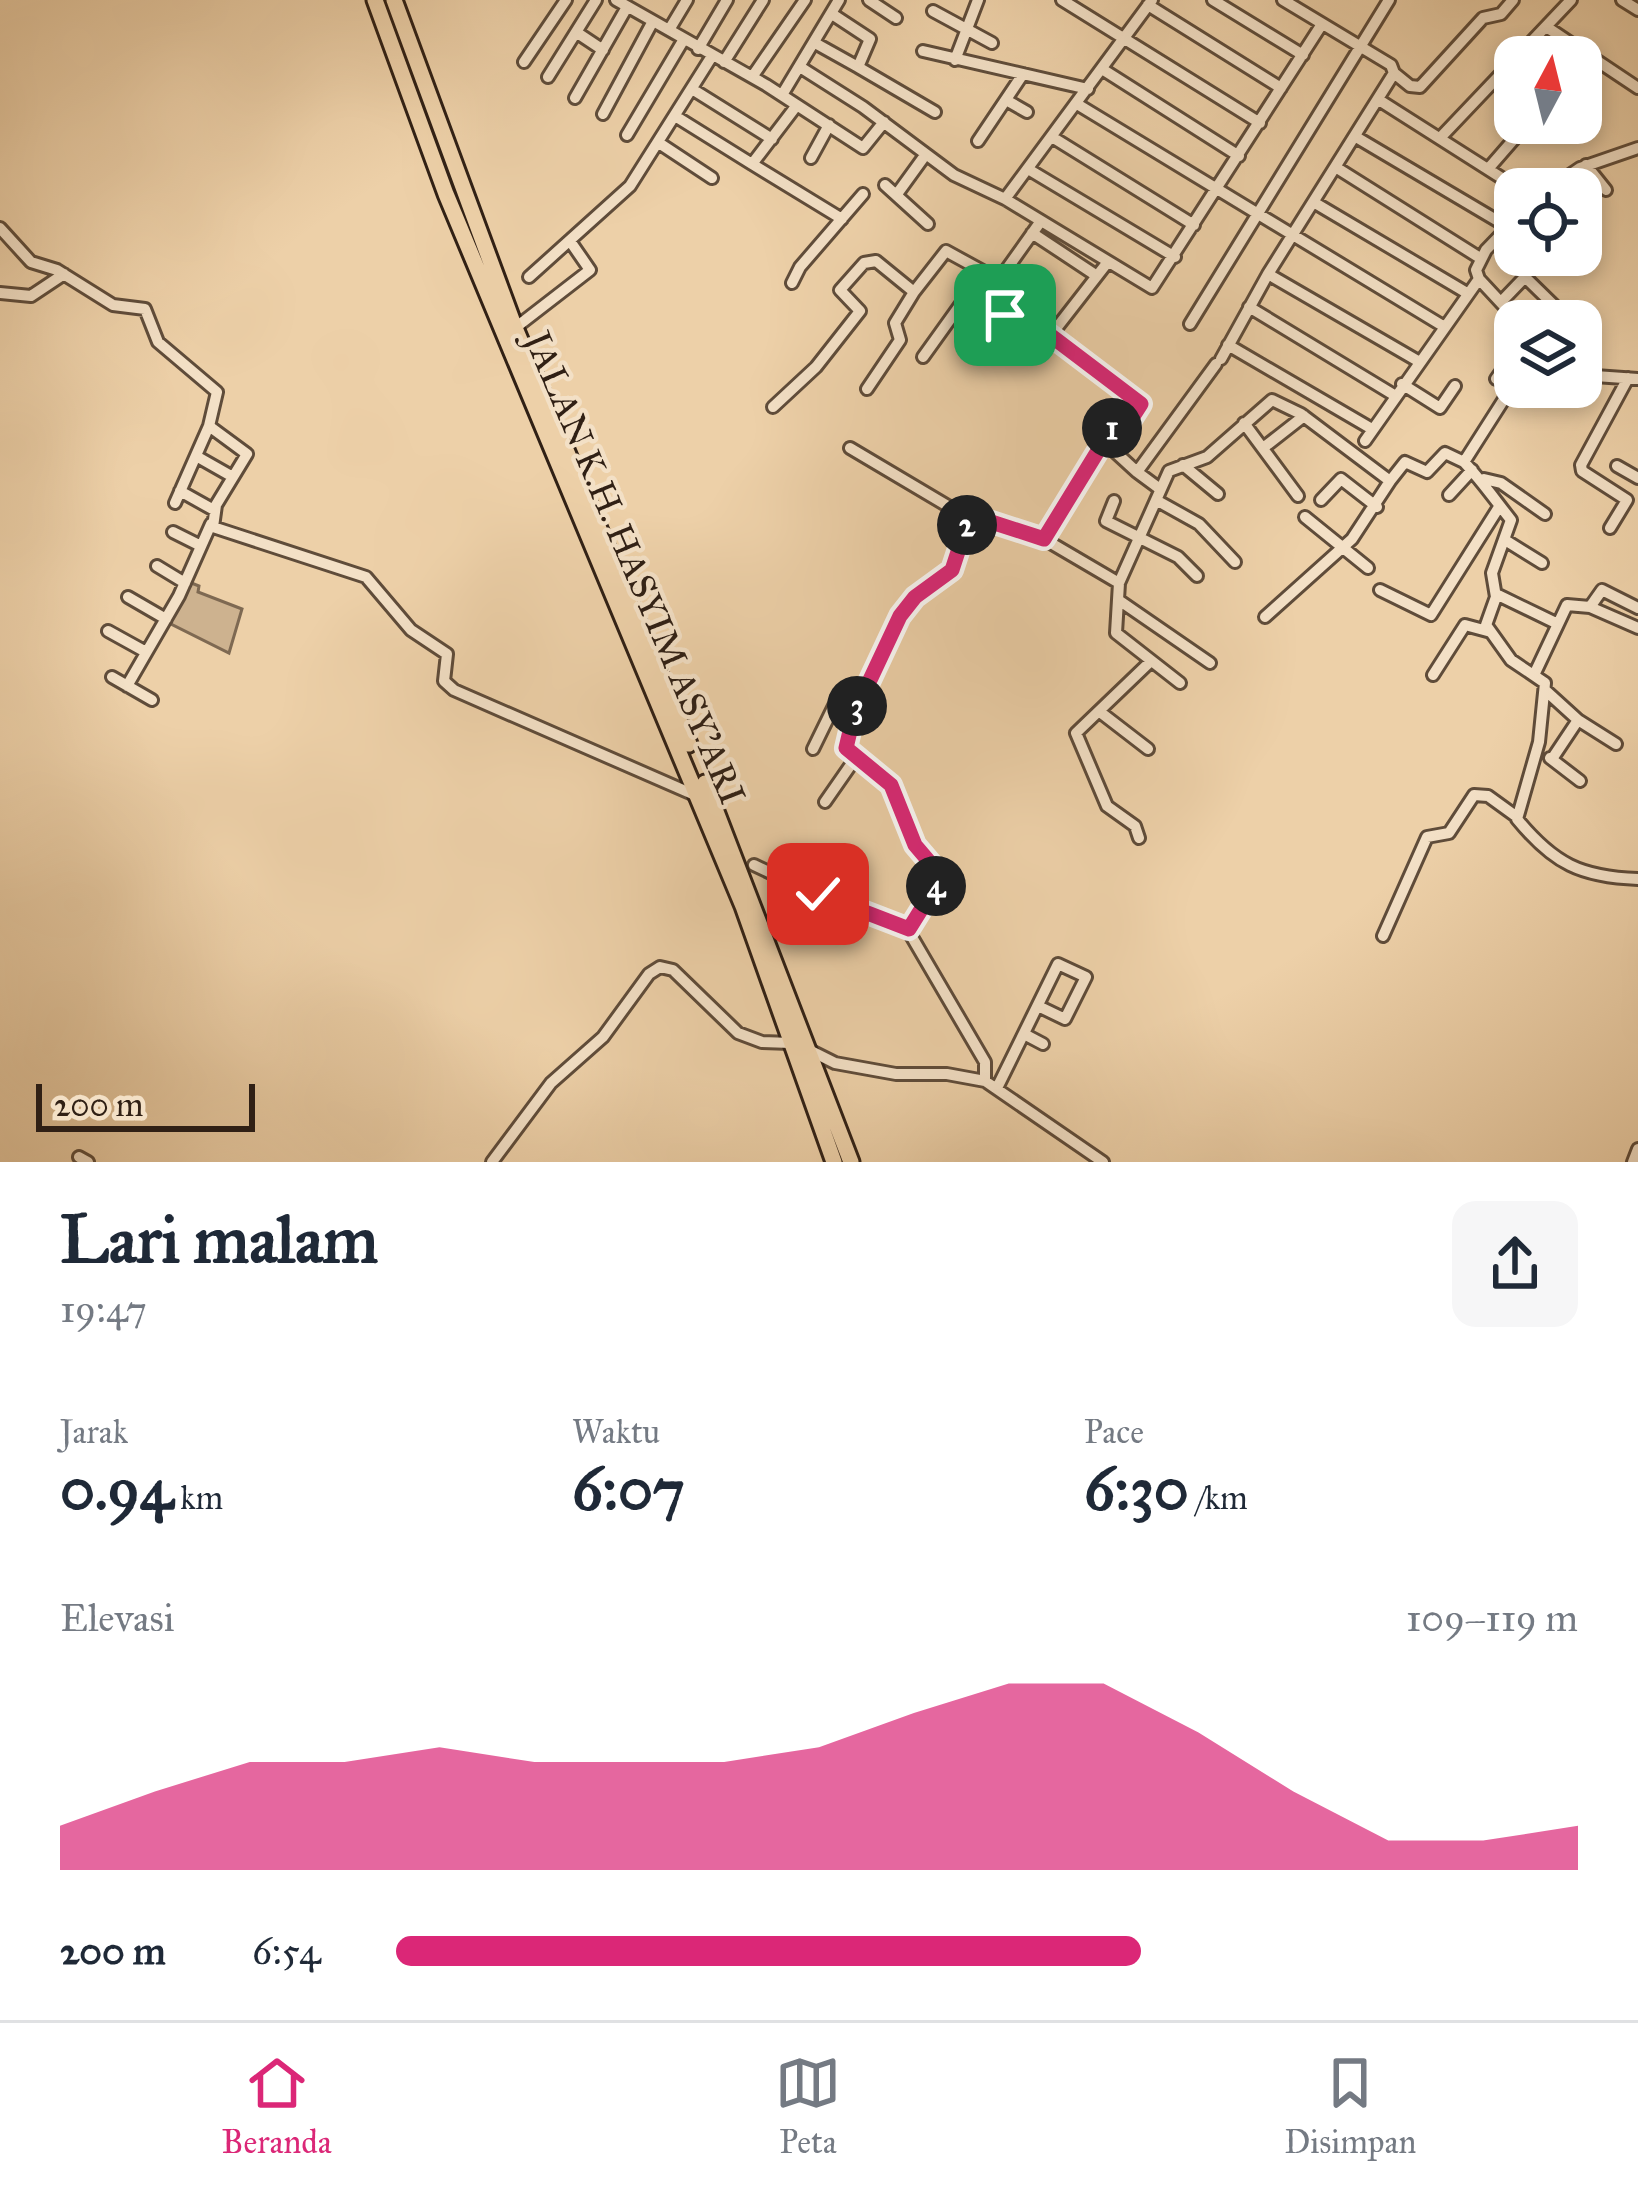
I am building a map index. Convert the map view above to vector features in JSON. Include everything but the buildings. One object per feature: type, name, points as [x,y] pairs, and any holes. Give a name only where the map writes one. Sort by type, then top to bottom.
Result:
[{"type":"highway","name":"JALAN K.H. HASYIM ASY'ARI","points":[[375,0],[446,194],[700,797],[791,1043],[846,1161]]},
{"type":"highway","name":"JALAN K.H. HASYIM ASY'ARI","points":[[394,0],[515,328],[811,1051],[846,1161]]},
{"type":"street","points":[[524,62],[566,0]]},
{"type":"street","points":[[548,77],[596,0]]},
{"type":"street","points":[[698,49],[728,0]]},
{"type":"street","points":[[529,277],[619,199],[692,89],[763,0]]},
{"type":"street","points":[[752,77],[805,0]]},
{"type":"street","points":[[782,95],[839,0]]},
{"type":"street","points":[[869,0],[896,18]]},
{"type":"street","points":[[955,60],[978,0]]},
{"type":"street","points":[[1062,0],[1260,123]]},
{"type":"street","points":[[1213,0],[1303,55]]},
{"type":"street","points":[[1283,0],[1391,65],[1410,86],[1420,87],[1483,18],[1501,14],[1513,0]]},
{"type":"street","points":[[1190,324],[1389,0]]},
{"type":"street","points":[[1539,36],[1571,0]]},
{"type":"street","points":[[1622,0],[1638,10]]},
{"type":"street","points":[[669,30],[685,1]]},
{"type":"street","points":[[1005,199],[1150,3],[1281,88]]},
{"type":"street","points":[[575,98],[603,50],[621,4],[752,77],[863,148],[884,122]]},
{"type":"street","points":[[933,11],[992,43]]},
{"type":"street","points":[[832,14],[870,39],[858,67]]},
{"type":"street","points":[[604,114],[653,21]]},
{"type":"street","points":[[800,67],[962,180],[1005,199],[1155,287],[1322,24]]},
{"type":"street","points":[[1547,28],[1638,88]]},
{"type":"street","points":[[576,32],[603,50]]},
{"type":"street","points":[[627,135],[684,39]]},
{"type":"street","points":[[815,43],[935,112]]},
{"type":"street","points":[[922,51],[1088,89]]},
{"type":"street","points":[[1102,69],[1239,156]]},
{"type":"street","points":[[1138,472],[1218,362],[1394,73]]},
{"type":"street","points":[[978,141],[1023,74]]},
{"type":"street","points":[[1440,138],[1494,81]]},
{"type":"street","points":[[692,89],[772,140]]},
{"type":"street","points":[[1006,100],[1027,112]]},
{"type":"street","points":[[1379,100],[1494,173]]},
{"type":"street","points":[[1077,104],[1443,326]]},
{"type":"street","points":[[752,164],[797,105]]},
{"type":"street","points":[[675,116],[842,219]]},
{"type":"street","points":[[811,158],[829,125]]},
{"type":"street","points":[[1052,137],[1194,225]]},
{"type":"street","points":[[1356,137],[1494,214]]},
{"type":"street","points":[[659,143],[712,178]]},
{"type":"street","points":[[1488,169],[1510,144]]},
{"type":"street","points":[[1581,168],[1636,151]]},
{"type":"street","points":[[896,194],[926,154]]},
{"type":"street","points":[[1586,165],[1606,190]]},
{"type":"street","points":[[1337,168],[1480,258]]},
{"type":"street","points":[[1028,169],[1175,256]]},
{"type":"street","points":[[885,184],[928,224]]},
{"type":"street","points":[[792,283],[800,267],[863,194]]},
{"type":"street","points":[[1315,203],[1467,293]]},
{"type":"street","points":[[923,357],[972,292],[992,289],[1041,221]]},
{"type":"street","points":[[0,228],[29,261],[64,274],[112,305],[145,309],[156,340],[179,364],[218,392],[209,426],[177,497],[214,510]]},
{"type":"street","points":[[1032,233],[1097,276]]},
{"type":"street","points":[[515,328],[590,270],[570,241]]},
{"type":"street","points":[[1494,243],[1476,270],[1499,300]]},
{"type":"street","points":[[867,388],[900,340],[895,323],[946,251],[999,280]]},
{"type":"street","points":[[773,407],[816,367],[860,311],[840,290],[864,263],[876,261],[914,292]]},
{"type":"street","points":[[1051,335],[1107,263]]},
{"type":"street","points":[[0,293],[31,296],[64,274]]},
{"type":"street","points":[[1268,274],[1418,361]]},
{"type":"street","points":[[1503,300],[1526,277],[1549,300]]},
{"type":"street","points":[[1365,441],[1479,279]]},
{"type":"street","points":[[959,307],[990,324]]},
{"type":"street","points":[[1005,315],[1013,307],[1140,401],[1113,453],[1198,524],[1235,562]]},
{"type":"street","points":[[1249,307],[1398,390],[1440,408],[1455,386]]},
{"type":"street","points":[[1228,345],[1372,429]]},
{"type":"street","points":[[1602,377],[1633,379],[1581,465],[1582,471],[1627,500],[1610,528]]},
{"type":"street","points":[[1180,682],[1116,633],[1119,583],[1171,469],[1207,457],[1272,400],[1304,416],[1390,481]]},
{"type":"street","points":[[1449,495],[1500,408]]},
{"type":"street","points":[[1263,448],[1304,416]]},
{"type":"street","points":[[1244,423],[1298,496]]},
{"type":"street","points":[[127,686],[185,583],[214,510],[247,451],[209,426]]},
{"type":"street","points":[[1044,539],[1112,428],[1123,432]]},
{"type":"street","points":[[850,448],[968,518]]},
{"type":"street","points":[[1265,617],[1341,549],[1377,507],[1405,462],[1427,472],[1444,453],[1468,466],[1484,479],[1511,520],[1492,573],[1496,594],[1485,622],[1510,660],[1544,681],[1538,750],[1517,817]]},
{"type":"street","points":[[196,456],[233,477]]},
{"type":"street","points":[[1183,465],[1218,494]]},
{"type":"street","points":[[1617,466],[1637,476]]},
{"type":"street","points":[[1321,500],[1341,479],[1377,507]]},
{"type":"street","points":[[1484,479],[1501,483],[1545,514]]},
{"type":"street","points":[[1114,501],[1105,520],[1178,557],[1197,576]]},
{"type":"street","points":[[1380,590],[1431,615],[1499,507]]},
{"type":"street","points":[[825,802],[852,752],[854,714],[904,608],[956,564],[968,518],[973,515],[1044,539],[1119,583]]},
{"type":"street","points":[[1305,517],[1368,568]]},
{"type":"street","points":[[211,524],[366,577],[411,630],[447,654],[444,681],[454,690],[700,797]]},
{"type":"street","points":[[173,532],[201,546]]},
{"type":"street","points":[[1505,540],[1542,563]]},
{"type":"street","points":[[157,566],[185,583]]},
{"type":"street","points":[[1590,607],[1602,590],[1638,608]]},
{"type":"street","points":[[1496,594],[1558,624]]},
{"type":"street","points":[[128,597],[166,620]]},
{"type":"street","points":[[1120,601],[1210,664]]},
{"type":"street","points":[[1534,675],[1568,605],[1590,607],[1638,628]]},
{"type":"street","points":[[1433,675],[1465,625],[1491,632]]},
{"type":"street","points":[[108,631],[146,652]]},
{"type":"street","points":[[1139,838],[1135,826],[1109,810],[1076,737],[1081,725],[1151,661]]},
{"type":"street","points":[[112,677],[152,700]]},
{"type":"street","points":[[1545,690],[1578,720],[1616,744]]},
{"type":"street","points":[[854,714],[834,706],[818,744],[852,752],[891,785],[915,845],[938,872],[937,884],[909,929]]},
{"type":"street","points":[[1100,712],[1148,749]]},
{"type":"street","points":[[1552,759],[1578,720]]},
{"type":"street","points":[[1538,750],[1580,781]]},
{"type":"street","points":[[1383,936],[1427,837],[1449,833],[1474,795],[1488,796],[1517,817],[1553,855],[1577,871],[1599,878],[1638,879]]},
{"type":"street","points":[[754,865],[828,900],[909,929],[934,980],[986,1062],[992,1084]]},
{"type":"street","points":[[992,1084],[1024,1034],[1037,1006],[1058,964],[1086,977],[1065,1019],[1037,1006]]},
{"type":"street","points":[[492,1162],[551,1083],[603,1037],[655,969],[673,970],[738,1033],[762,1042],[791,1043]]},
{"type":"street","points":[[1024,1034],[1043,1044]]},
{"type":"street","points":[[811,1051],[835,1063],[896,1074],[947,1074],[992,1084],[1103,1162]]},
{"type":"street","points":[[1633,1162],[1638,1149]]},
{"type":"shaded area","points":[[189,582],[199,586],[198,592],[242,609],[229,653],[169,623]]},
{"type":"route","points":[[818,894],[909,929],[937,884],[938,872],[915,845],[891,785],[846,748],[854,714],[873,671],[904,608],[956,564],[970,515],[1044,539],[1112,428],[1123,432],[1141,404],[1013,307],[1005,315]]}]
